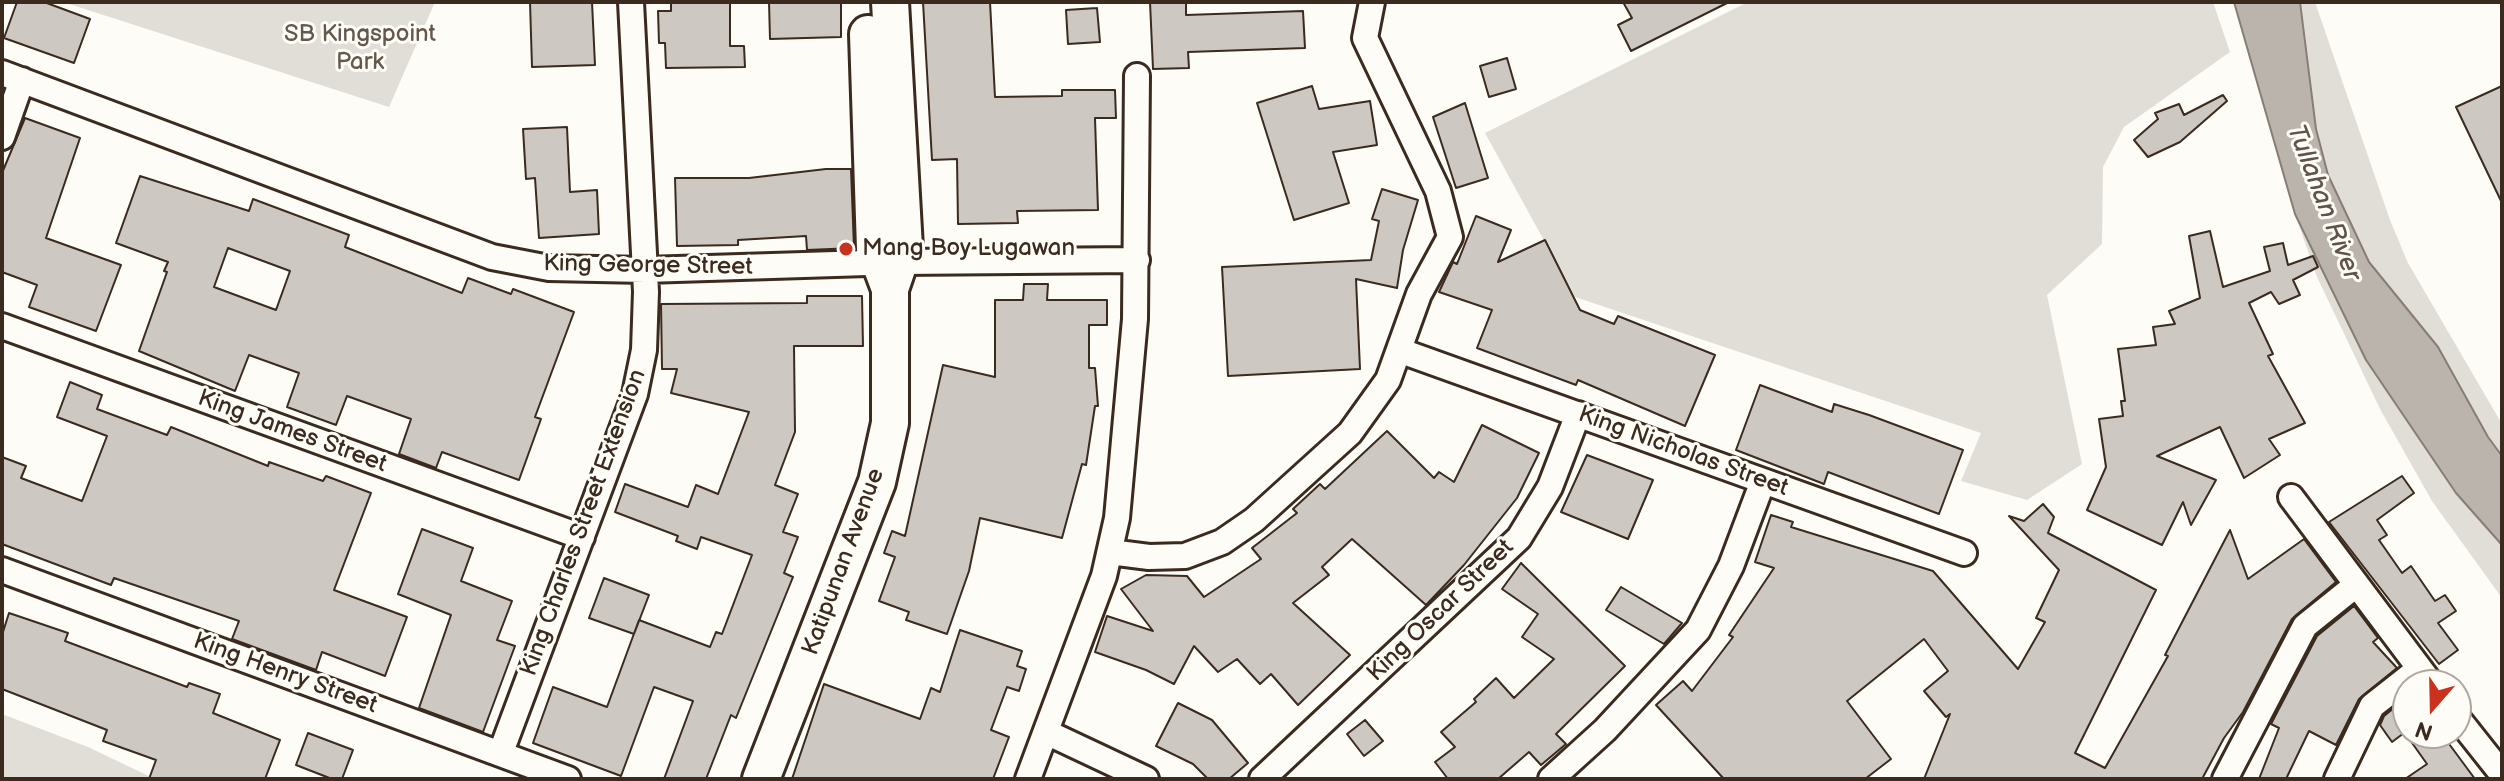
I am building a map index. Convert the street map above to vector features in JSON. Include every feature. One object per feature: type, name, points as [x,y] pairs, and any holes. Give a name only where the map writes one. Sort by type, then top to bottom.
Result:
[{"type":"main road","name":"Katipunan Avenue","points":[[867,2],[875,249],[890,272]]},
{"type":"main road","name":"Katipunan Avenue","points":[[761,779],[880,468],[892,391],[890,272],[904,248],[890,2]]},
{"type":"street","name":"King Charles Street Extension","points":[[501,752],[635,394],[644,350],[645,270],[631,2]]},
{"type":"street","points":[[1110,552],[1149,557],[1185,556],[1222,542],[1254,520],[1350,433],[1371,407],[1401,351],[1419,294],[1450,237],[1438,191],[1365,38],[1372,2]]},
{"type":"street","points":[[1028,779],[1110,552],[1122,480],[1137,260],[1137,76]]},
{"type":"street","name":"King George Street","points":[[12,77],[492,257],[549,268],[890,272],[1137,260]]},
{"type":"street","points":[[2,137],[12,77]]},
{"type":"street","name":"King James Street","points":[[2,326],[582,537]]},
{"type":"street","name":"King Nicholas Street","points":[[1401,351],[1964,553]]},
{"type":"street","name":"King Oscar Street","points":[[1262,779],[1519,538],[1550,487],[1578,414]]},
{"type":"street","points":[[1551,779],[1605,730],[1698,630],[1731,566],[1763,481]]},
{"type":"street","points":[[2291,497],[2419,669]]},
{"type":"street","name":"King Henry Street","points":[[2,570],[568,779]]},
{"type":"street","points":[[2225,779],[2305,626],[2356,585]]},
{"type":"street","points":[[2337,779],[2372,706],[2392,695]]},
{"type":"street","points":[[1046,732],[1146,779]]},
{"type":"street","points":[[2472,736],[2502,774]]},
{"type":"green space","name":"SB Kingspoint Park","points":[[63,2],[435,2],[389,107]]},
{"type":"green space","points":[[1748,2],[2213,2],[2230,52],[2124,127],[2103,167],[2102,244],[2047,295],[2082,464],[2027,500],[1961,481],[1981,433],[1575,297],[1485,133]]},
{"type":"green space","points":[[2300,2],[2315,2],[2390,220],[2408,263],[2502,424],[2502,456],[2488,437],[2438,347],[2369,262],[2328,175],[2316,129]]},
{"type":"green space","points":[[2295,214],[2366,360],[2456,493],[2502,545],[2502,598],[2432,501],[2380,409],[2317,277]]},
{"type":"green space","points":[[2,714],[88,747],[155,779],[2,779]]},
{"type":"water","name":"Tullahan River","points":[[2234,2],[2300,2],[2316,129],[2328,175],[2369,262],[2438,347],[2488,437],[2502,456],[2502,545],[2456,493],[2366,360],[2295,214]]},
{"type":"building","points":[[17,2],[44,2],[90,19],[74,63],[4,38]]},
{"type":"building","points":[[530,2],[592,2],[595,65],[532,67]]},
{"type":"building","points":[[671,2],[730,2],[730,46],[744,46],[745,67],[666,68],[665,43],[659,43],[658,11],[671,11]]},
{"type":"building","points":[[769,2],[841,2],[841,37],[770,39]]},
{"type":"building","points":[[923,2],[990,2],[995,97],[1062,96],[1062,90],[1115,90],[1116,118],[1095,118],[1098,210],[1017,211],[1018,223],[958,224],[957,159],[932,160]]},
{"type":"building","points":[[1150,2],[1186,2],[1186,15],[1303,11],[1305,48],[1188,52],[1189,68],[1153,69]]},
{"type":"building","points":[[1623,2],[1729,2],[1631,51],[1618,25],[1632,18]]},
{"type":"building","points":[[1097,8],[1100,42],[1068,44],[1066,10]]},
{"type":"building","points":[[1507,58],[1516,89],[1489,97],[1480,66]]},
{"type":"building","points":[[1312,86],[1319,109],[1370,101],[1377,145],[1333,152],[1349,203],[1294,220],[1257,103]]},
{"type":"building","points":[[2502,86],[2502,203],[2456,107]]},
{"type":"building","points":[[2223,95],[2227,101],[2180,142],[2148,157],[2134,140],[2158,119],[2155,113],[2179,104],[2184,115]]},
{"type":"building","points":[[1465,103],[1488,178],[1456,188],[1433,117]]},
{"type":"building","points":[[25,118],[80,138],[46,238],[121,265],[96,331],[29,307],[37,285],[2,272],[2,173]]},
{"type":"building","points":[[567,127],[570,192],[597,190],[599,234],[539,238],[535,178],[526,179],[523,129]]},
{"type":"building","points":[[851,169],[854,248],[807,250],[806,236],[738,240],[738,245],[677,246],[675,178],[749,178]]},
{"type":"building","points":[[140,176],[249,211],[253,199],[349,235],[345,247],[462,293],[468,278],[511,294],[513,289],[574,312],[535,417],[541,419],[519,480],[442,452],[436,468],[399,454],[411,419],[347,396],[336,425],[287,407],[299,373],[249,355],[235,391],[139,351],[168,262],[116,243]],"holes":[[[228,248],[290,271],[276,310],[214,287]]]},
{"type":"building","points":[[1382,189],[1418,200],[1403,250],[1397,288],[1356,279],[1360,369],[1228,376],[1222,267],[1371,260],[1379,221],[1372,219]]},
{"type":"building","points":[[1476,216],[1511,230],[1498,262],[1545,240],[1580,310],[1614,324],[1618,316],[1715,355],[1685,426],[1578,380],[1576,385],[1477,348],[1492,310],[1439,292],[1453,262],[1457,264]]},
{"type":"building","points":[[2210,231],[2223,287],[2270,271],[2264,247],[2283,243],[2288,265],[2313,256],[2318,267],[2293,280],[2300,295],[2279,304],[2271,292],[2249,303],[2273,354],[2268,356],[2305,423],[2269,439],[2280,455],[2244,478],[2220,427],[2157,456],[2216,480],[2191,525],[2183,502],[2162,545],[2087,510],[2106,467],[2099,419],[2123,416],[2121,401],[2125,401],[2118,349],[2156,345],[2153,327],[2175,324],[2169,311],[2200,298],[2189,236]]},
{"type":"building","points":[[1024,284],[1048,284],[1047,300],[1107,300],[1107,325],[1089,325],[1089,368],[1095,368],[1098,406],[1095,406],[1086,465],[1082,464],[1062,538],[980,518],[969,571],[947,634],[906,620],[909,612],[879,601],[895,557],[884,553],[892,531],[905,536],[943,365],[995,377],[995,300],[1023,300]]},
{"type":"building","points":[[807,296],[862,296],[863,346],[794,346],[795,432],[775,485],[798,494],[783,532],[798,537],[784,573],[793,577],[736,718],[731,715],[706,779],[664,779],[693,701],[654,687],[621,776],[533,743],[553,687],[607,707],[639,620],[710,647],[716,632],[722,634],[752,555],[701,537],[697,549],[676,541],[678,536],[615,512],[625,484],[688,507],[696,485],[718,494],[749,412],[671,393],[677,369],[662,369],[661,304],[807,303]]},
{"type":"building","points":[[70,382],[102,395],[97,409],[167,435],[171,427],[268,466],[269,462],[323,481],[326,476],[371,493],[334,590],[407,617],[385,676],[322,652],[316,670],[232,639],[239,621],[114,578],[111,585],[2,544],[2,457],[26,466],[21,478],[82,501],[107,436],[57,417]]},
{"type":"building","points":[[1760,385],[1832,412],[1834,404],[1869,415],[1963,450],[1939,514],[1828,472],[1824,484],[1736,450]]},
{"type":"building","points":[[1482,425],[1539,453],[1517,498],[1464,565],[1426,605],[1352,539],[1322,567],[1329,575],[1293,603],[1350,655],[1298,705],[1271,674],[1260,684],[1237,659],[1218,672],[1194,646],[1174,684],[1146,670],[1095,652],[1107,616],[1153,631],[1121,589],[1146,575],[1187,576],[1204,597],[1261,559],[1252,548],[1297,513],[1293,509],[1320,484],[1325,489],[1387,431],[1434,478],[1439,472],[1454,482]]},
{"type":"building","points":[[1587,455],[1653,480],[1628,539],[1561,512]]},
{"type":"building","points":[[2402,476],[2414,493],[2377,520],[2387,535],[2379,540],[2402,573],[2411,566],[2435,601],[2445,595],[2456,611],[2438,623],[2458,650],[2439,664],[2329,522]]},
{"type":"building","points":[[2043,504],[2054,517],[2048,533],[2156,590],[2075,753],[2105,768],[2168,656],[2165,655],[2230,530],[2248,579],[2304,539],[2336,582],[2292,619],[2243,712],[2224,738],[2202,779],[1924,779],[1950,714],[1946,717],[1924,691],[1948,671],[1924,639],[1847,701],[1891,759],[1865,779],[1724,779],[1656,705],[1683,681],[1692,691],[1733,637],[1729,635],[1774,568],[1755,562],[1771,515],[1793,522],[1791,527],[1933,571],[2018,669],[2045,622],[2036,618],[2059,570],[2009,516],[2024,521]]},
{"type":"building","points":[[422,529],[473,548],[461,581],[512,601],[497,640],[515,646],[483,732],[419,708],[451,615],[398,594]]},
{"type":"building","points":[[1521,563],[1625,666],[1556,734],[1566,744],[1541,765],[1529,752],[1498,779],[1448,779],[1435,762],[1455,747],[1441,732],[1476,702],[1474,699],[1496,678],[1514,698],[1554,659],[1522,637],[1538,614],[1502,589]]},
{"type":"building","points":[[604,578],[649,595],[634,634],[589,618]]},
{"type":"building","points":[[1621,587],[1682,623],[1664,644],[1606,610]]},
{"type":"building","points":[[2354,606],[2378,638],[2373,642],[2397,668],[2359,699],[2336,745],[2309,731],[2286,779],[2259,779],[2279,728],[2271,724],[2317,636]]},
{"type":"building","points":[[9,613],[68,633],[65,641],[187,687],[189,683],[220,694],[213,713],[280,740],[265,779],[149,779],[156,760],[103,741],[107,730],[2,689],[2,635]]},
{"type":"building","points":[[960,630],[1022,651],[1017,666],[1026,669],[1019,691],[1007,687],[991,730],[1009,737],[993,779],[792,779],[824,684],[920,719],[931,688],[940,692]]},
{"type":"building","points":[[1178,703],[1212,720],[1248,763],[1229,779],[1208,779],[1193,764],[1156,746]]},
{"type":"building","points":[[2392,710],[2392,742],[2380,725]]},
{"type":"building","points":[[1365,720],[1383,741],[1364,756],[1347,734]]},
{"type":"building","points":[[308,733],[353,750],[342,779],[332,779],[296,765]]},
{"type":"building","points":[[2416,749],[2453,749],[2475,779],[2405,779],[2427,764]]},
{"type":"place","name":"Mang Boy Lugawan","points":[[846,249]]}]
